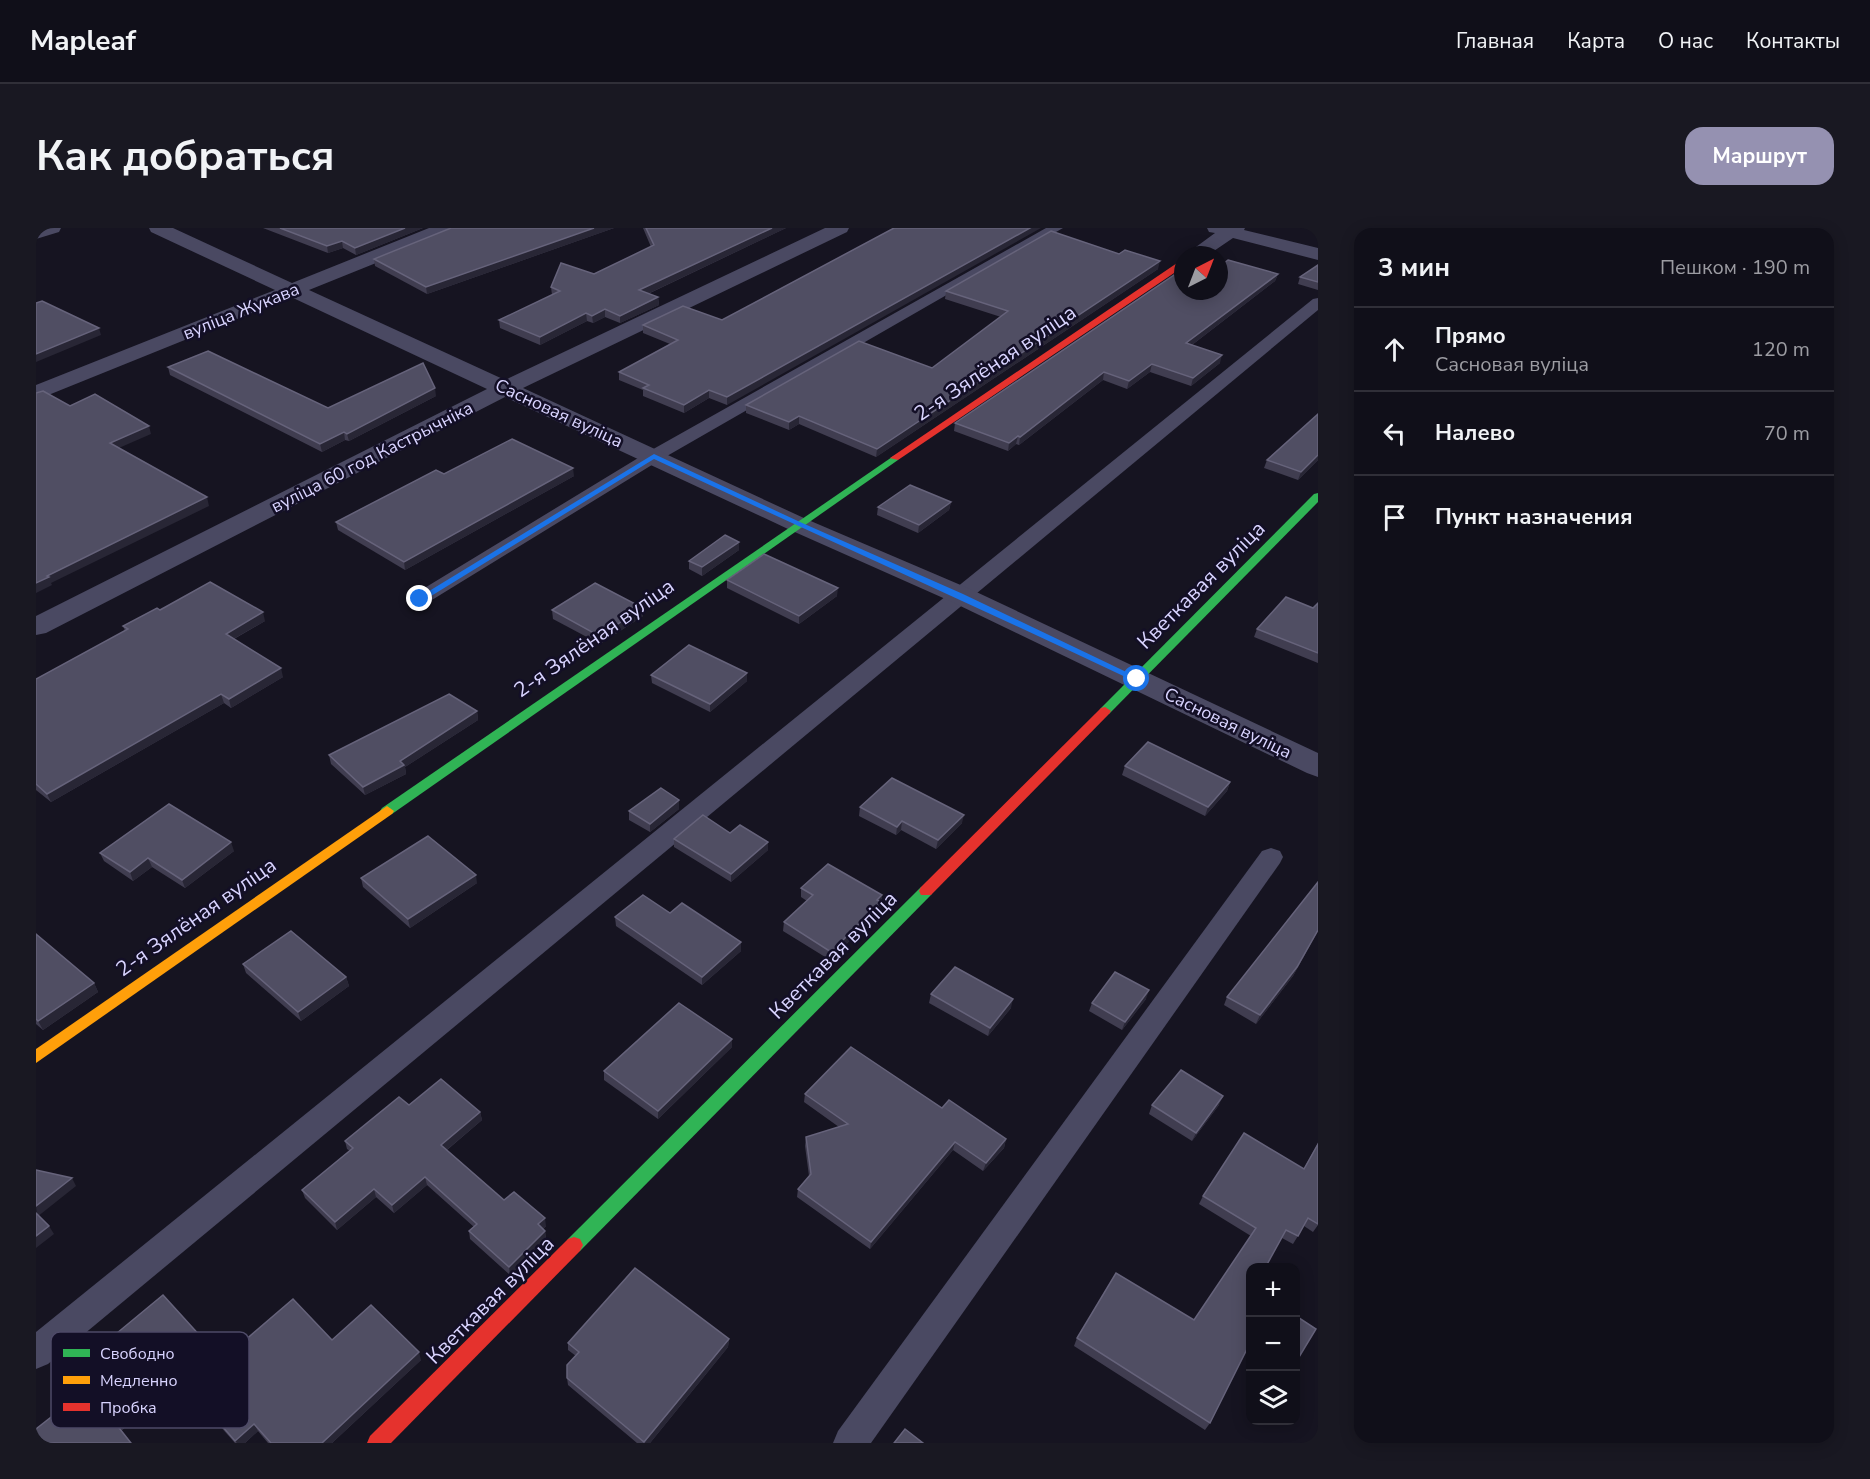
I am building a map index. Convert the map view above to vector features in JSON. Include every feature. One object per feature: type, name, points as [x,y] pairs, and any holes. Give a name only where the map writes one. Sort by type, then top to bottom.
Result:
[{"type":"street","points":[[36,233],[52,228]]},
{"type":"street","name":"Сасновая вуліца","points":[[158,228],[797,524],[960,595],[1318,766]]},
{"type":"street","name":"вуліца Жукава","points":[[36,393],[446,228]]},
{"type":"street","name":"вуліца 60 год Кастрычніка","points":[[36,627],[506,388],[840,228]]},
{"type":"street","points":[[1207,246],[1227,229],[1318,254]]},
{"type":"street","name":"2-я Зялёная вуліца","points":[[36,1057],[797,524],[1174,269]]},
{"type":"street","name":"Кветкавая вуліца","points":[[377,1443],[1318,496]]},
{"type":"lane","points":[[420,599],[654,456],[1056,228]]},
{"type":"lane","points":[[62,1332],[1318,302]]},
{"type":"lane","points":[[850,1443],[1271,857]]},
{"type":"lane","points":[[36,1353],[51,1341]]},
{"type":"building","points":[[280,228],[405,228],[355,248],[342,241],[327,246]]},
{"type":"building","points":[[451,228],[594,228],[426,287],[374,259]]},
{"type":"building","points":[[646,228],[772,228],[639,290],[658,297],[620,316],[605,309],[592,316],[586,313],[540,337],[499,320],[560,291],[551,287],[561,263],[594,274],[654,245]]},
{"type":"building","points":[[894,228],[1030,228],[727,397],[709,390],[684,405],[643,388],[649,385],[619,372],[678,340],[643,325],[683,306],[722,320]]},
{"type":"building","points":[[1051,231],[1119,254],[1125,250],[1160,261],[877,449],[799,416],[789,422],[746,405],[859,341],[932,368],[1008,311],[946,291]]},
{"type":"building","points":[[1228,260],[1278,274],[1186,343],[1222,355],[1193,378],[1152,364],[1129,381],[1104,372],[1009,443],[955,423],[1174,275],[1174,300],[1228,300]]},
{"type":"building","points":[[1318,265],[1318,282],[1300,277]]},
{"type":"building","points":[[42,301],[99,328],[36,354],[36,303]]},
{"type":"building","points":[[208,351],[328,408],[423,363],[435,388],[347,434],[344,432],[320,444],[168,367]]},
{"type":"building","points":[[43,391],[70,406],[95,394],[149,426],[110,443],[207,497],[36,583],[36,393]]},
{"type":"building","points":[[1318,414],[1318,455],[1301,472],[1267,460]]},
{"type":"building","points":[[512,439],[573,468],[404,562],[336,522],[436,470],[444,474]]},
{"type":"building","points":[[910,485],[951,502],[919,525],[878,507]]},
{"type":"building","points":[[725,535],[739,542],[702,567],[689,561]]},
{"type":"building","points":[[764,554],[838,588],[799,616],[727,580]]},
{"type":"building","points":[[210,582],[263,612],[226,634],[281,668],[229,699],[221,694],[47,794],[36,784],[36,679],[128,629],[123,626],[157,608],[160,610]]},
{"type":"building","points":[[595,583],[643,608],[599,636],[552,610]]},
{"type":"building","points":[[1286,597],[1313,608],[1318,603],[1318,653],[1257,629]]},
{"type":"building","points":[[689,645],[747,673],[710,704],[651,675]]},
{"type":"building","points":[[449,694],[477,711],[400,761],[404,765],[363,787],[329,755]]},
{"type":"building","points":[[1148,742],[1230,782],[1208,807],[1125,766]]},
{"type":"building","points":[[892,778],[964,815],[938,840],[902,821],[897,827],[860,807]]},
{"type":"building","points":[[661,788],[679,800],[650,824],[629,811]]},
{"type":"building","points":[[169,804],[231,842],[182,880],[148,858],[130,872],[100,853]]},
{"type":"building","points":[[703,815],[730,833],[740,825],[768,842],[731,874],[674,839]]},
{"type":"building","points":[[428,836],[476,875],[408,919],[361,878]]},
{"type":"building","points":[[828,864],[882,895],[877,900],[881,902],[831,952],[784,922],[813,895],[801,888]]},
{"type":"building","points":[[1318,882],[1318,930],[1297,967],[1260,1015],[1227,997]]},
{"type":"building","points":[[643,895],[670,913],[682,903],[741,942],[702,977],[615,917]]},
{"type":"building","points":[[291,931],[346,977],[298,1012],[243,964]]},
{"type":"building","points":[[36,934],[94,983],[38,1021],[36,1019]]},
{"type":"building","points":[[955,967],[1013,999],[990,1028],[931,994]]},
{"type":"building","points":[[1115,972],[1149,990],[1125,1022],[1092,1003]]},
{"type":"building","points":[[679,1003],[732,1039],[658,1111],[604,1071]]},
{"type":"building","points":[[851,1047],[942,1108],[949,1100],[1006,1139],[986,1163],[955,1142],[871,1242],[798,1189],[811,1174],[806,1137],[848,1124],[805,1094]]},
{"type":"building","points":[[1181,1070],[1223,1096],[1196,1133],[1152,1105]]},
{"type":"building","points":[[441,1079],[480,1112],[441,1145],[504,1200],[514,1192],[545,1218],[538,1224],[545,1231],[509,1267],[469,1231],[477,1224],[425,1177],[392,1205],[374,1189],[335,1222],[302,1190],[353,1148],[345,1141],[399,1097],[409,1105]]},
{"type":"building","points":[[1244,1133],[1304,1169],[1318,1144],[1318,1224],[1308,1218],[1298,1236],[1286,1230],[1268,1263],[1246,1263],[1246,1351],[1210,1423],[1077,1338],[1116,1273],[1194,1320],[1256,1228],[1203,1196]]},
{"type":"building","points":[[36,1170],[72,1178],[36,1206]]},
{"type":"building","points":[[36,1213],[49,1226],[36,1236]]},
{"type":"building","points":[[635,1268],[729,1339],[644,1442],[567,1378],[567,1365],[579,1352],[568,1343]]},
{"type":"building","points":[[163,1295],[197,1332],[118,1332]]},
{"type":"building","points":[[293,1299],[332,1340],[371,1305],[419,1352],[322,1443],[271,1443],[254,1424],[235,1441],[224,1428],[249,1428],[249,1337]]},
{"type":"building","points":[[1300,1319],[1316,1329],[1300,1355]]},
{"type":"building","points":[[51,1417],[51,1428],[119,1428],[131,1443],[36,1443],[36,1429]]},
{"type":"building","points":[[905,1429],[923,1443],[894,1443]]},
{"type":"traffic: fast","points":[[387,811],[895,458]]},
{"type":"traffic: fast","points":[[1105,711],[1318,496]]},
{"type":"traffic: fast","points":[[574,1245],[926,891]]},
{"type":"traffic: slow","points":[[36,1057],[387,811]]},
{"type":"traffic: jam","points":[[895,458],[1174,269]]},
{"type":"traffic: jam","points":[[926,891],[1105,711]]},
{"type":"traffic: jam","points":[[377,1443],[574,1245]]},
{"type":"route","points":[[420,599],[654,456],[797,524],[960,595],[1137,679]]}]
